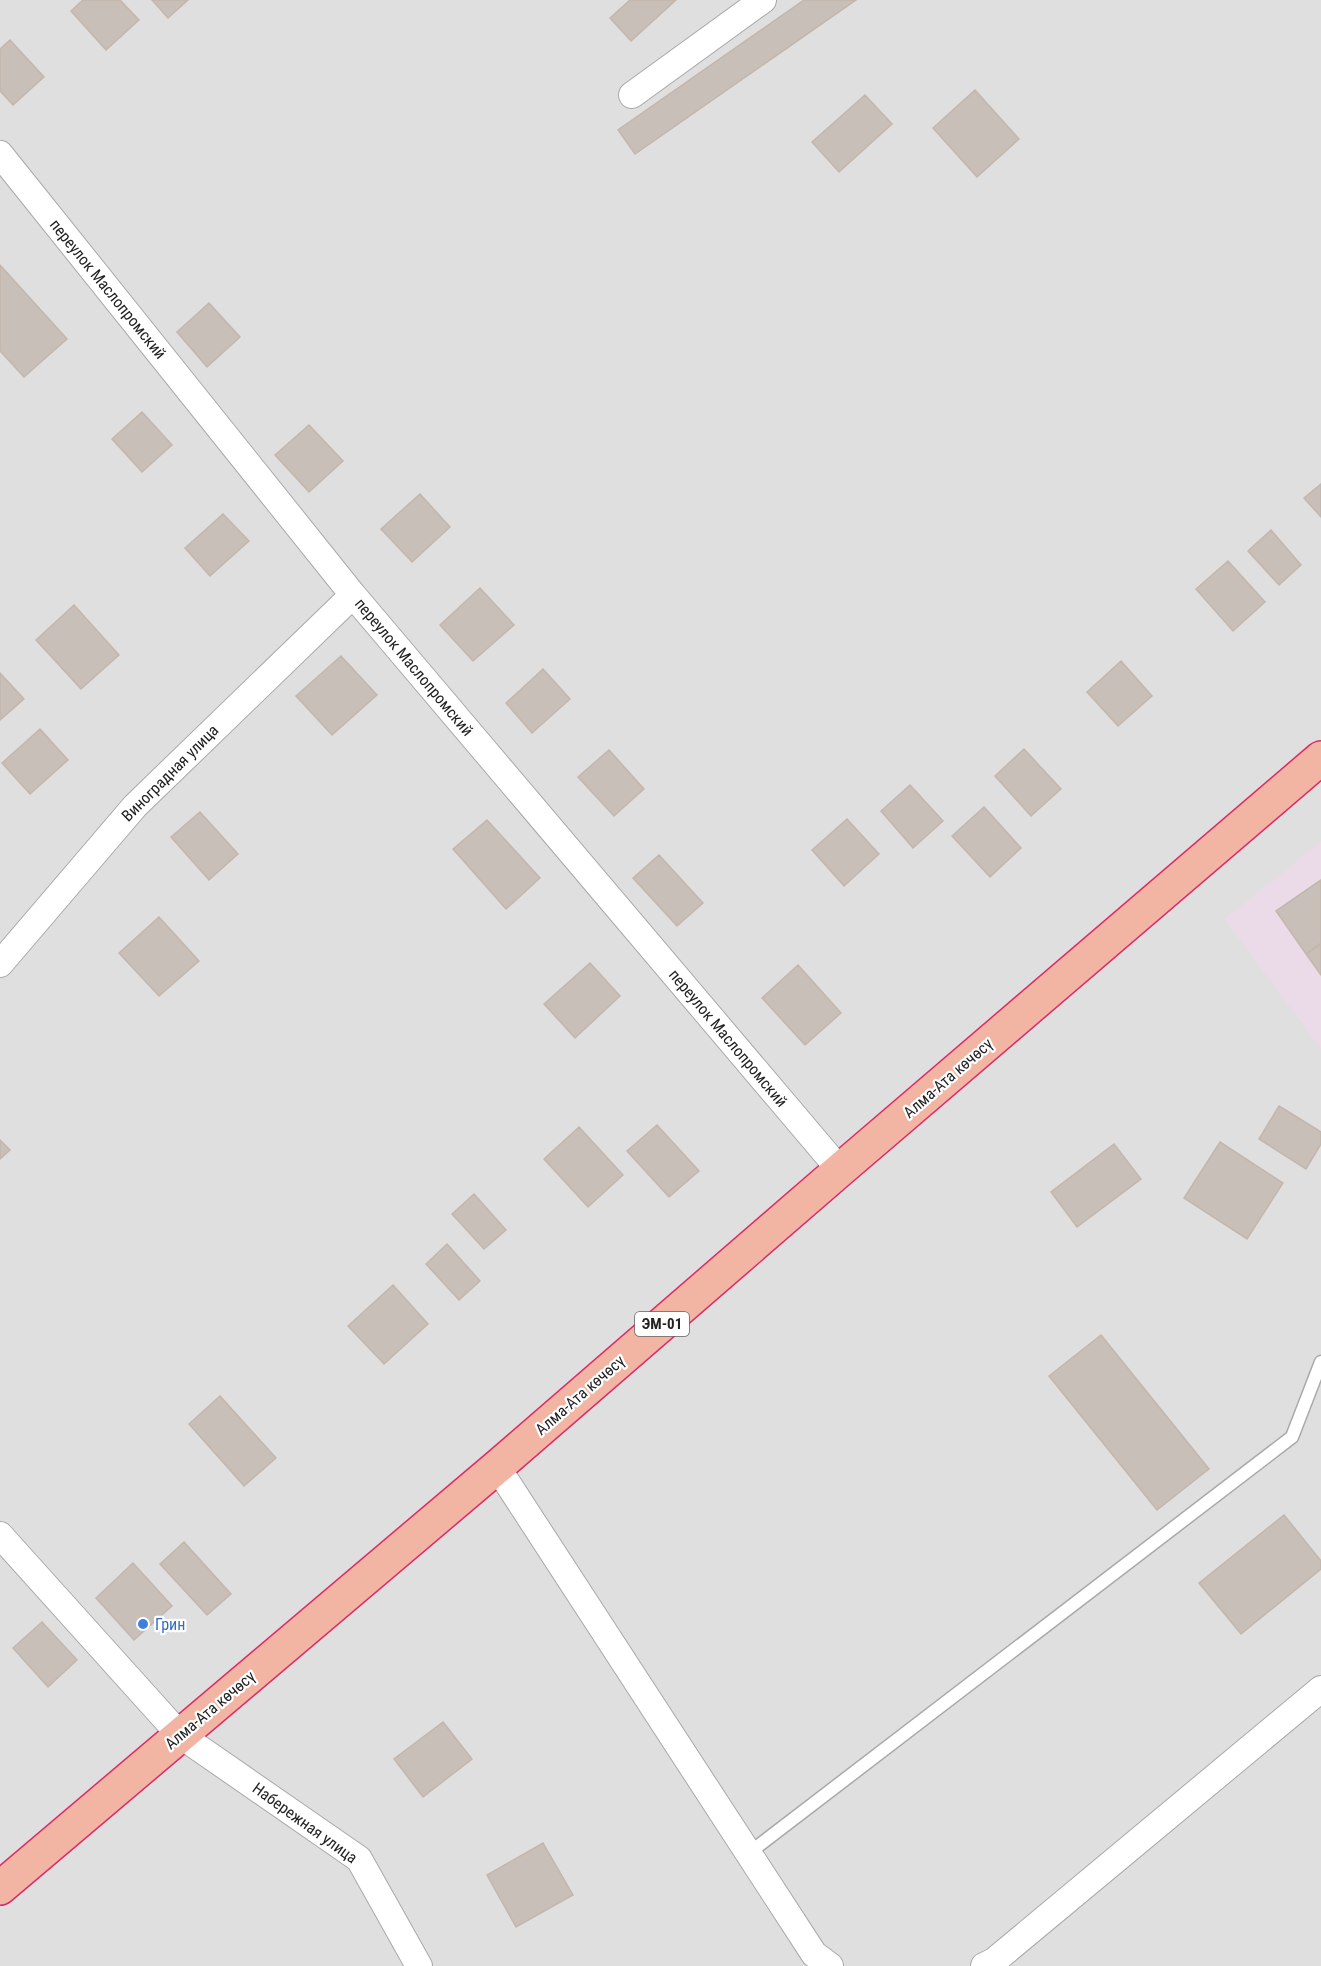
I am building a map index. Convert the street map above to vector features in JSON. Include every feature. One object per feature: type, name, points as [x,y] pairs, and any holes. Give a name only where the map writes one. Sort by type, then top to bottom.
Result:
[{"type":"highway","name":"Алма-Ата көчөсү","points":[[0,1888],[497,1467],[1321,758]]},
{"type":"street","points":[[632,95],[763,0]]},
{"type":"street","name":"переулок Маслопромский","points":[[0,154],[353,595],[840,1170]]},
{"type":"street","name":"Виноградная улица","points":[[0,964],[135,807],[353,595]]},
{"type":"street","points":[[497,1467],[814,1954],[830,1966]]},
{"type":"street","name":"Набережная улица","points":[[0,1535],[180,1735],[359,1859],[419,1966]]},
{"type":"street","points":[[984,1966],[994,1961],[1321,1689]]},
{"type":"lane","points":[[749,1853],[1292,1437],[1321,1362]]},
{"type":"shaded area","points":[[0,0],[1321,0],[1321,1966],[0,1966]]},
{"type":"shaded area","points":[[1321,842],[1321,1049],[1225,919]]},
{"type":"building","points":[[83,0],[120,0],[139,20],[106,50],[71,11]]},
{"type":"building","points":[[152,0],[188,0],[168,18]]},
{"type":"building","points":[[630,0],[676,0],[631,41],[610,18]]},
{"type":"building","points":[[804,0],[856,0],[635,154],[618,130]]},
{"type":"building","points":[[10,40],[44,77],[13,105],[0,91],[0,49]]},
{"type":"building","points":[[975,90],[1019,139],[977,177],[933,128]]},
{"type":"building","points":[[865,95],[892,124],[839,172],[812,142]]},
{"type":"building","points":[[0,265],[67,339],[24,377],[0,351]]},
{"type":"building","points":[[209,303],[240,337],[207,367],[177,332]]},
{"type":"building","points":[[142,412],[172,445],[142,472],[112,439]]},
{"type":"building","points":[[309,425],[343,461],[309,492],[275,455]]},
{"type":"building","points":[[1321,484],[1321,517],[1304,498]]},
{"type":"building","points":[[420,494],[450,527],[412,562],[381,529]]},
{"type":"building","points":[[223,514],[249,541],[210,576],[185,548]]},
{"type":"building","points":[[1271,530],[1301,565],[1279,585],[1248,551]]},
{"type":"building","points":[[1228,561],[1265,602],[1233,631],[1196,589]]},
{"type":"building","points":[[480,588],[514,625],[473,661],[440,625]]},
{"type":"building","points":[[74,605],[119,655],[81,689],[36,640]]},
{"type":"building","points":[[341,656],[377,695],[332,735],[296,696]]},
{"type":"building","points":[[1121,661],[1152,696],[1118,726],[1087,692]]},
{"type":"building","points":[[543,669],[570,699],[532,733],[506,703]]},
{"type":"building","points":[[0,673],[24,699],[0,720]]},
{"type":"building","points":[[40,729],[68,760],[30,794],[2,763]]},
{"type":"building","points":[[1024,749],[1061,789],[1031,816],[995,776]]},
{"type":"building","points":[[609,750],[644,789],[614,816],[578,777]]},
{"type":"building","points":[[910,785],[943,821],[913,848],[881,811]]},
{"type":"building","points":[[984,807],[1021,848],[990,877],[952,836]]},
{"type":"building","points":[[200,812],[238,854],[209,880],[171,837]]},
{"type":"building","points":[[847,819],[879,854],[844,886],[812,850]]},
{"type":"building","points":[[487,820],[540,878],[506,909],[453,849]]},
{"type":"building","points":[[659,855],[703,903],[677,926],[633,878]]},
{"type":"building","points":[[1321,880],[1321,943],[1306,954],[1276,911]]},
{"type":"building","points":[[159,917],[199,961],[159,996],[119,953]]},
{"type":"building","points":[[1321,944],[1321,975],[1306,954]]},
{"type":"building","points":[[590,963],[620,996],[575,1038],[544,1004]]},
{"type":"building","points":[[798,965],[841,1013],[805,1045],[762,998]]},
{"type":"building","points":[[1279,1106],[1321,1132],[1321,1144],[1306,1169],[1259,1139]]},
{"type":"building","points":[[657,1125],[699,1171],[669,1197],[627,1151]]},
{"type":"building","points":[[579,1127],[623,1175],[588,1207],[544,1159]]},
{"type":"building","points":[[0,1140],[10,1150],[0,1159]]},
{"type":"building","points":[[1220,1142],[1283,1183],[1247,1239],[1184,1198]]},
{"type":"building","points":[[1114,1144],[1141,1179],[1077,1227],[1051,1192]]},
{"type":"building","points":[[474,1194],[506,1230],[484,1249],[452,1214]]},
{"type":"building","points":[[447,1244],[480,1281],[459,1300],[426,1264]]},
{"type":"building","points":[[393,1285],[428,1324],[384,1364],[348,1326]]},
{"type":"building","points":[[1101,1335],[1209,1469],[1157,1510],[1049,1376]]},
{"type":"building","points":[[220,1396],[276,1458],[244,1486],[189,1424]]},
{"type":"building","points":[[1284,1515],[1321,1561],[1321,1569],[1241,1634],[1199,1583]]},
{"type":"building","points":[[184,1542],[231,1594],[207,1615],[160,1564]]},
{"type":"building","points":[[133,1563],[172,1606],[134,1640],[96,1598]]},
{"type":"building","points":[[42,1622],[77,1660],[48,1687],[13,1648]]},
{"type":"building","points":[[443,1722],[472,1759],[423,1797],[394,1759]]},
{"type":"building","points":[[543,1843],[573,1895],[516,1927],[487,1875]]},
{"type":"place","name":"Грин","points":[[143,1624]]}]
